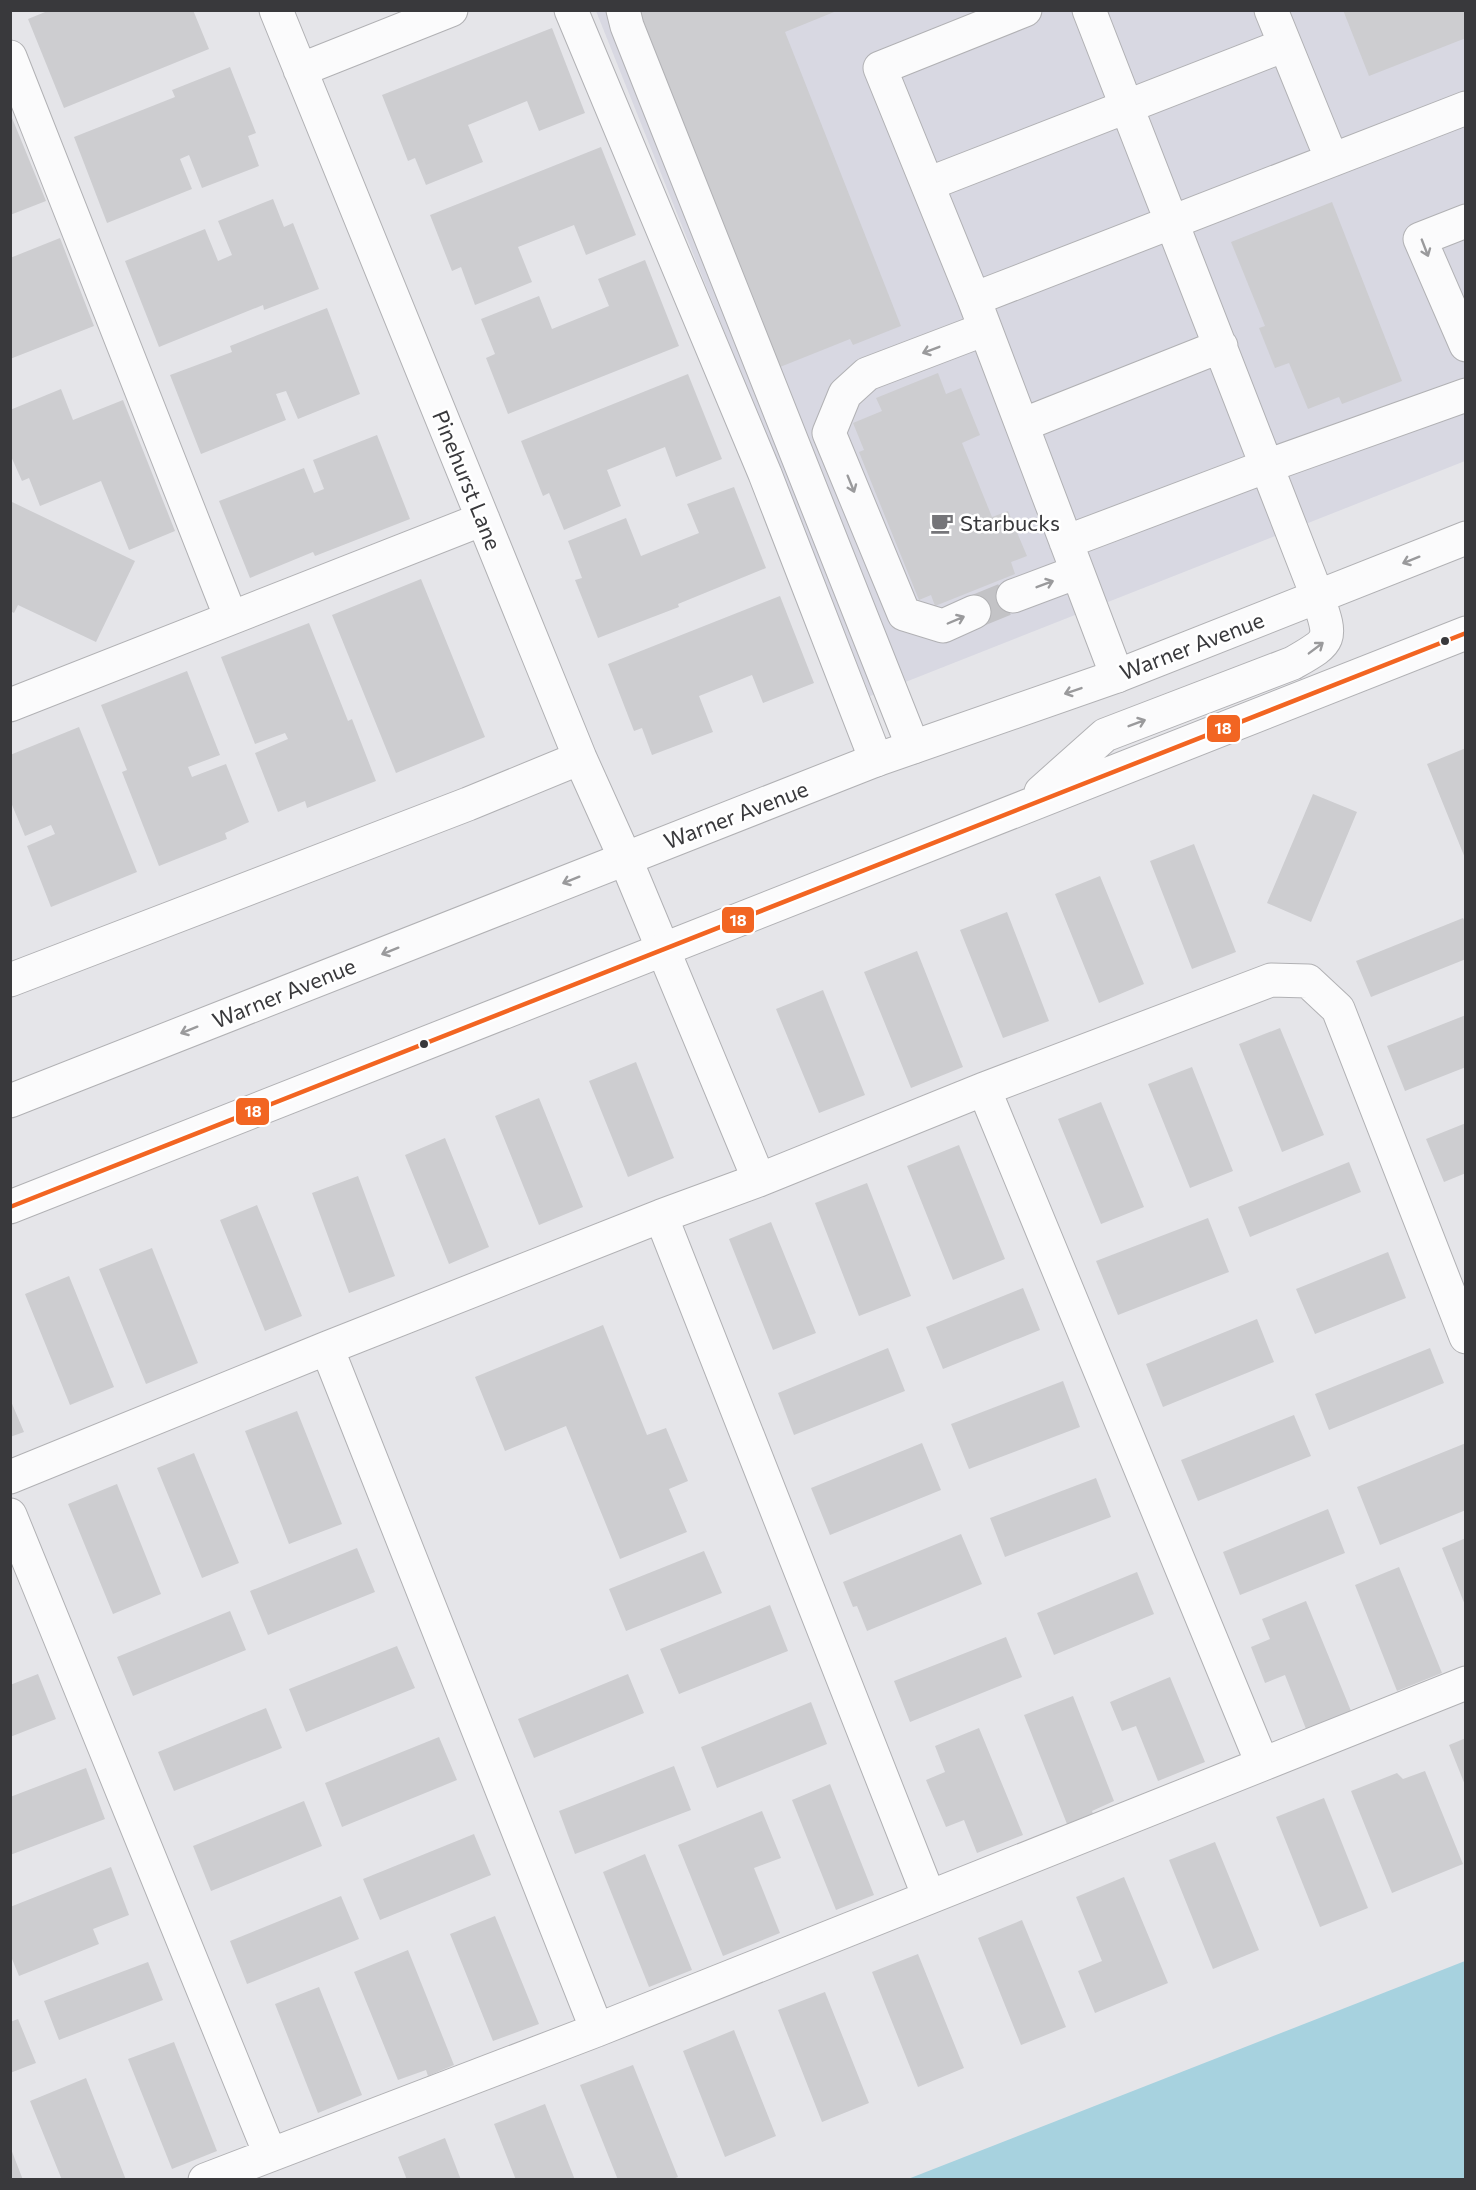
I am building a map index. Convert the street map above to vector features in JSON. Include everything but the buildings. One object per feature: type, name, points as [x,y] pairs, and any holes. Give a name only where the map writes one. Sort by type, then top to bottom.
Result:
[{"type":"main road","name":"Pinehurst Lane","points":[[276,10],[580,758],[625,858],[759,1180]]},
{"type":"main road","points":[[300,70],[451,10]]},
{"type":"main road","points":[[571,10],[765,474],[876,759]]},
{"type":"main road","points":[[623,10],[627,26],[913,747]]},
{"type":"main road","points":[[1025,10],[880,68],[986,329],[1117,676]]},
{"type":"main road","points":[[1024,807],[1105,735],[1293,663],[1322,647],[1328,636],[1326,620],[1318,598],[1089,10]]},
{"type":"main road","points":[[1271,10],[1332,160]]},
{"type":"main road","points":[[928,184],[1285,45]]},
{"type":"main road","points":[[10,57],[231,618]]},
{"type":"main road","points":[[974,299],[1466,108]]},
{"type":"main road","points":[[1466,221],[1420,239],[1466,345]]},
{"type":"main road","points":[[974,612],[944,626],[904,614],[830,433],[845,394],[867,374],[986,329]]},
{"type":"main road","points":[[1022,424],[1221,346]]},
{"type":"main road","points":[[1066,542],[1267,466],[1466,395]]},
{"type":"main road","points":[[10,705],[483,519]]},
{"type":"main road","name":"Warner Avenue","points":[[10,1101],[876,759],[1117,676],[1466,538]]},
{"type":"main road","points":[[1013,596],[1077,572]]},
{"type":"main road","points":[[10,1207],[1466,633]]},
{"type":"main road","points":[[10,980],[468,804],[580,758]]},
{"type":"main road","points":[[10,1477],[661,1216],[759,1180],[984,1089],[1270,980],[1308,981],[1338,1009],[1465,1332]]},
{"type":"main road","points":[[984,1089],[1262,1764]]},
{"type":"main road","points":[[661,1216],[929,1897]]},
{"type":"main road","points":[[327,1348],[597,2030]]},
{"type":"main road","points":[[10,1515],[270,2154]]},
{"type":"main road","points":[[205,2180],[597,2030],[1466,1683]]},
{"type":"shaded area","points":[[596,11],[1465,11],[1465,461],[870,696]]},
{"type":"water","points":[[1465,1961],[1465,2179],[908,2179]]},
{"type":"tunnel","points":[[974,612],[1013,596]]},
{"type":"transit line","name":"18","points":[[10,1207],[1466,633]]},
{"type":"place","name":"Starbucks","points":[[942,523]]}]
